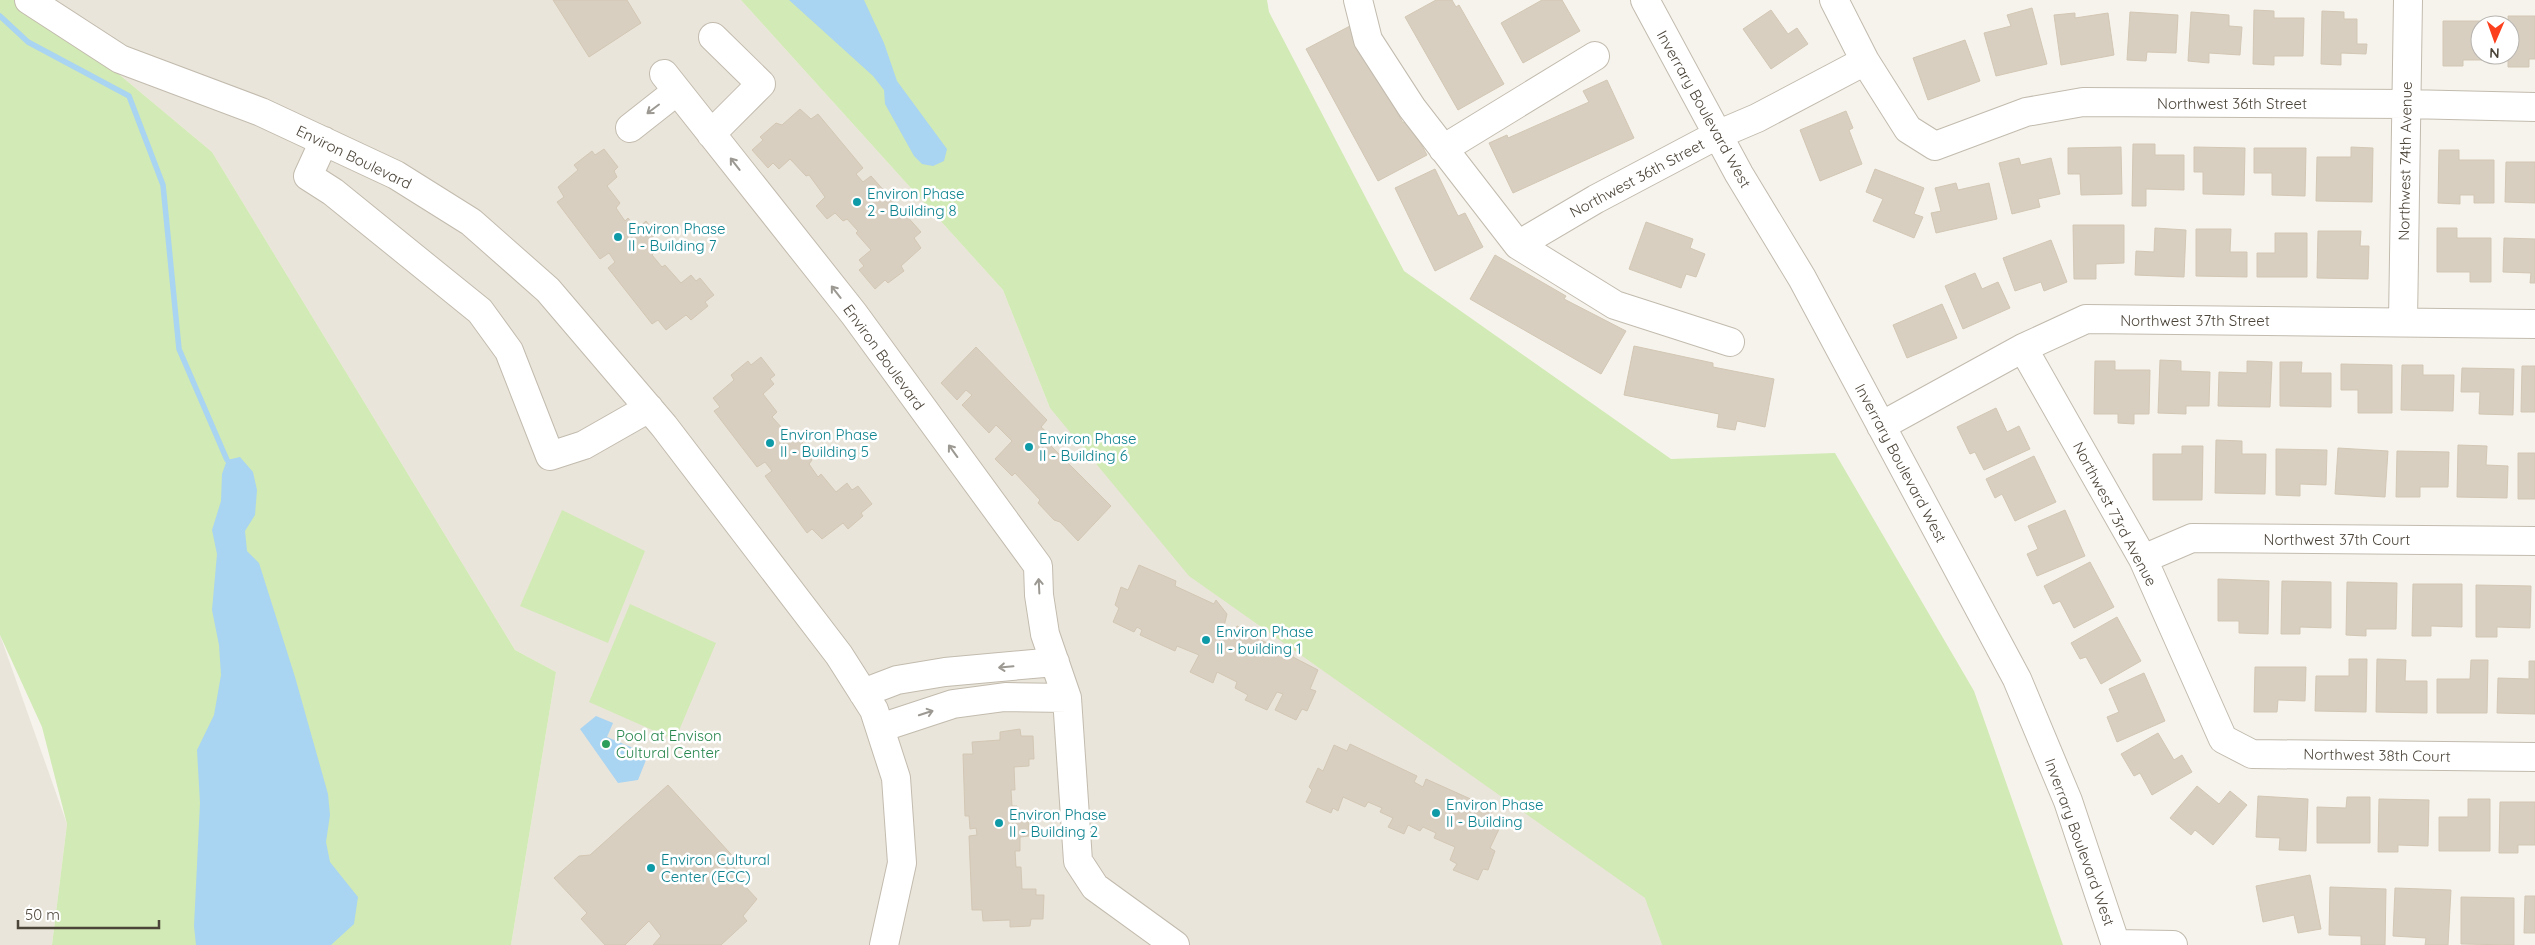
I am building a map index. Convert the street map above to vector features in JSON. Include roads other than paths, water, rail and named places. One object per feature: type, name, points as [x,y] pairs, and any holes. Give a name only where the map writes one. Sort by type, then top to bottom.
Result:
[{"type":"street","name":"Environ Boulevard","points":[[29,0],[120,60],[261,112],[396,175],[470,222],[548,290],[649,408],[839,655],[874,710],[896,778],[902,863],[884,945]]},
{"type":"street","points":[[1358,0],[1368,40],[1412,108],[1518,245],[1616,305],[1730,342]]},
{"type":"street","name":"Inverrary Boulevard West","points":[[1645,0],[1717,135],[1802,278],[2017,679],[2068,801],[2116,945]]},
{"type":"street","points":[[1834,0],[1865,61]]},
{"type":"street","name":"Northwest 74th Avenue","points":[[2403,322],[2408,0]]},
{"type":"street","points":[[711,134],[761,84],[713,37]]},
{"type":"street","points":[[1443,149],[1596,56]]},
{"type":"street","name":"Northwest 36th Street","points":[[1518,245],[1596,199],[1717,135],[1757,118],[1865,61],[1908,129],[1935,146],[2026,112],[2083,102],[2406,104],[2535,107]]},
{"type":"street","name":"Environ Boulevard","points":[[630,128],[671,83],[854,314],[1038,566],[1045,634],[1067,698],[1078,861],[1095,887],[1176,945]]},
{"type":"street","points":[[324,141],[308,176],[333,192],[480,311],[509,351],[550,456],[584,445],[649,408]]},
{"type":"street","name":"Northwest 37th Street","points":[[1882,426],[2023,348],[2086,319],[2535,324]]},
{"type":"street","name":"Northwest 73rd Avenue","points":[[2023,348],[2142,559],[2223,739]]},
{"type":"street","name":"Northwest 37th Court","points":[[2142,559],[2192,538],[2535,541]]},
{"type":"street","points":[[863,693],[907,678],[945,672],[1055,662]]},
{"type":"street","points":[[880,728],[953,704],[1005,696],[1067,698]]},
{"type":"street","name":"Northwest 38th Court","points":[[2223,739],[2252,754],[2535,758]]},
{"type":"street","points":[[2116,945],[2173,945]]},
{"type":"water","points":[[789,0],[864,0],[884,43],[897,81],[947,149],[944,161],[933,166],[922,164],[914,156],[885,104],[884,90],[873,76]]},
{"type":"water","points":[[240,457],[253,472],[257,490],[255,515],[245,531],[247,551],[259,563],[295,677],[328,794],[330,815],[326,842],[330,862],[358,897],[354,924],[331,945],[196,945],[194,926],[200,803],[197,750],[214,715],[221,675],[219,645],[212,610],[217,554],[212,530],[221,501],[222,474],[227,460]]},
{"type":"water","name":"Pool at Envison Cultural Center","points":[[596,716],[613,723],[607,737],[638,750],[646,760],[638,780],[618,783],[580,729]]},
{"type":"waterway","points":[[0,16],[28,42],[129,96],[163,185],[179,349],[227,460]]},
{"type":"place","name":"Environ Phase 2 - Building 8","points":[[857,202]]},
{"type":"place","name":"Environ Phase II - Building 7","points":[[618,237]]},
{"type":"place","name":"Environ Phase II - Building 5","points":[[770,443]]},
{"type":"place","name":"Environ Phase II - Building 6","points":[[1029,447]]},
{"type":"place","name":"Environ Phase II - building 1","points":[[1206,640]]},
{"type":"place","name":"Pool at Envison Cultural Center","points":[[606,744]]},
{"type":"place","name":"Environ Phase II - Building","points":[[1436,813]]},
{"type":"place","name":"Environ Phase II - Building 2","points":[[999,823]]},
{"type":"place","name":"Environ Cultural Center (ECC)","points":[[651,868]]}]
